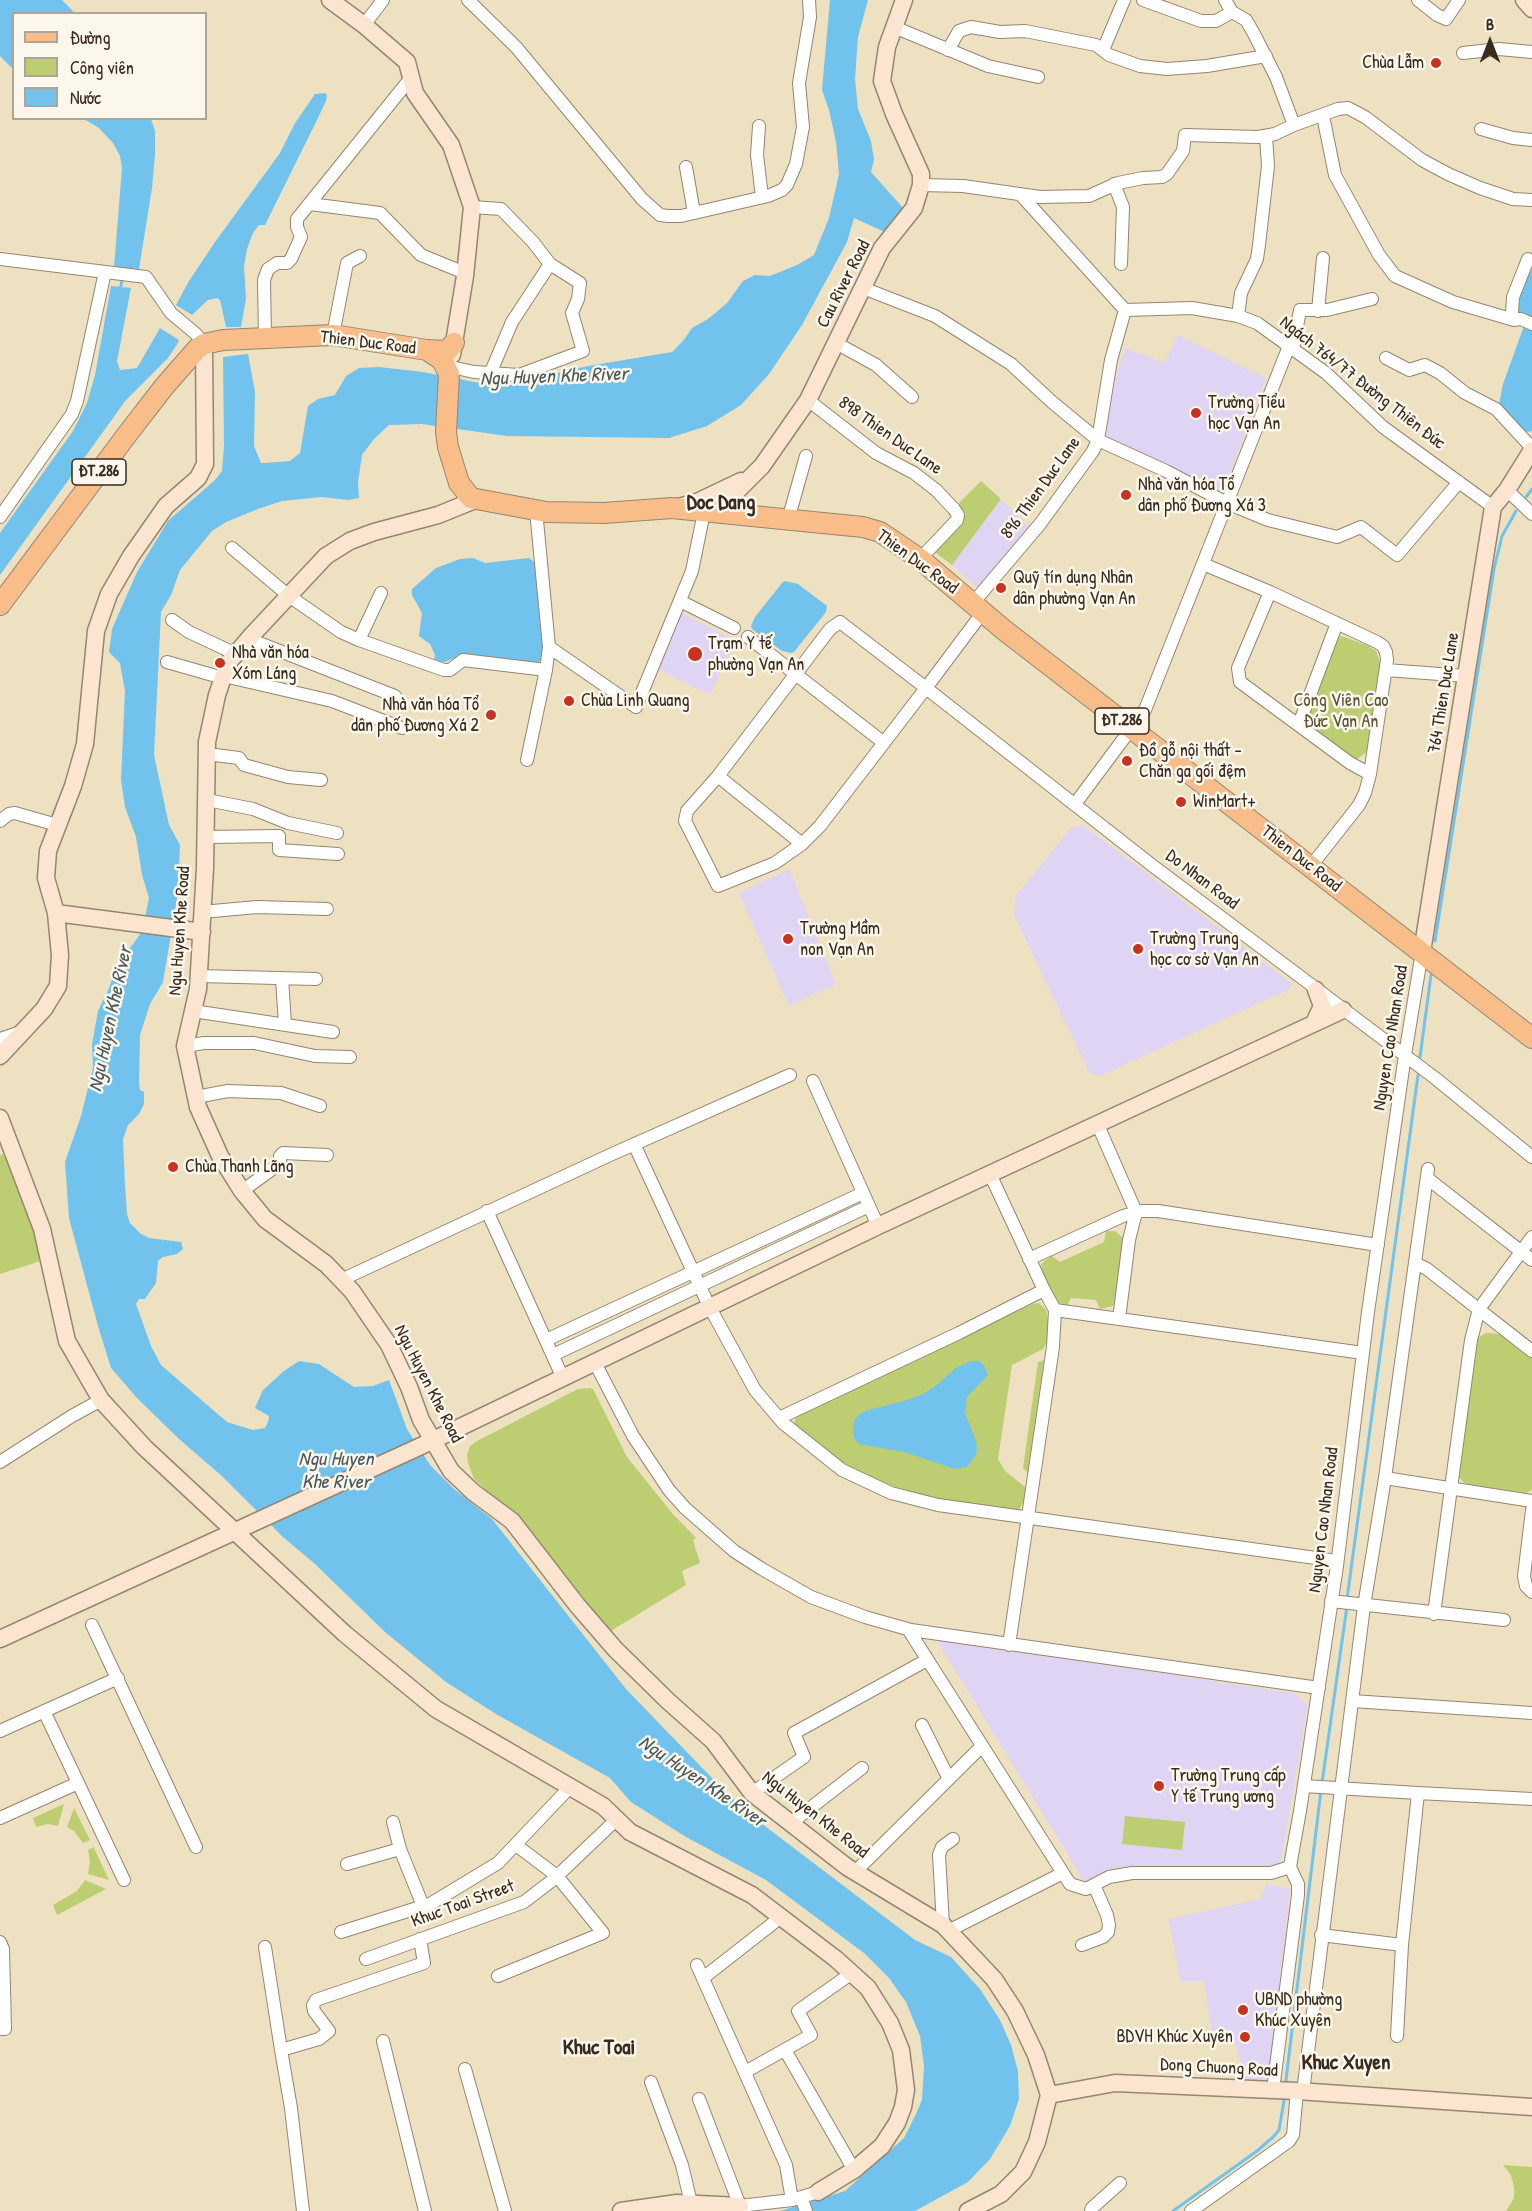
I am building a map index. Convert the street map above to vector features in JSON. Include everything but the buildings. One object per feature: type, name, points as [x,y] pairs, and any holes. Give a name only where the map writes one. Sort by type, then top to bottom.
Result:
[{"type":"main road","name":"Thien Duc Road","points":[[204,344],[214,340],[333,336],[427,350],[442,360],[450,370]]},
{"type":"main road","points":[[427,350],[447,351],[454,343]]},
{"type":"main road","name":"ĐT.286","points":[[0,605],[126,435],[163,388],[204,344]]},
{"type":"main road","points":[[450,370],[446,432],[448,447],[459,483],[466,495],[475,500]]},
{"type":"main road","name":"Thien Duc Road","points":[[475,500],[536,510],[604,513],[672,508],[871,528],[887,535],[1130,728],[1532,1038]]},
{"type":"street","points":[[330,0],[364,25],[407,62],[415,93],[452,145],[472,207],[465,273],[450,370],[519,375],[583,351],[572,313],[578,298],[580,283],[550,264],[501,209],[472,207]]},
{"type":"street","points":[[364,25],[383,0]]},
{"type":"street","points":[[468,0],[516,47],[660,216],[694,213],[762,197],[782,190],[787,185],[798,153],[803,127],[800,76],[810,17],[809,0]]},
{"type":"street","points":[[904,0],[887,47],[882,81],[918,168],[921,185],[963,186],[1040,197],[1089,196],[1114,184],[1162,177],[1167,174],[1183,151],[1185,135],[1266,136],[1338,109],[1348,108],[1365,117],[1422,160],[1448,174],[1514,199],[1532,200]]},
{"type":"street","points":[[1103,50],[1124,0]]},
{"type":"street","points":[[1143,0],[1202,21],[1216,21],[1232,12]]},
{"type":"street","points":[[1225,0],[1232,12],[1246,20],[1266,56],[1294,125]]},
{"type":"street","points":[[1418,0],[1446,20],[1459,0]]},
{"type":"street","points":[[1524,0],[1532,9]]},
{"type":"street","points":[[894,27],[988,66],[1038,77]]},
{"type":"street","points":[[948,50],[959,31],[971,27],[997,31],[1025,31],[1096,45],[1109,55],[1140,66],[1167,69],[1207,66],[1266,56]]},
{"type":"street","points":[[1463,53],[1499,49],[1532,52]]},
{"type":"street","points":[[265,337],[265,274],[273,265],[287,263],[291,260],[301,237],[297,219],[410,79]]},
{"type":"street","points":[[1323,116],[1335,175],[1379,255],[1395,276],[1453,302],[1514,320],[1521,319],[1532,324]]},
{"type":"street","points":[[759,126],[758,165],[762,197]]},
{"type":"street","points":[[1481,129],[1498,135],[1532,140]]},
{"type":"street","points":[[1238,316],[1241,293],[1257,259],[1268,166],[1266,136]]},
{"type":"street","points":[[686,167],[694,213]]},
{"type":"street","points":[[1114,184],[1123,207],[1121,264]]},
{"type":"street","name":"Cau River Road","points":[[742,515],[734,509],[733,497],[762,466],[808,400],[882,248],[914,208],[921,185]]},
{"type":"street","points":[[1020,194],[1125,310]]},
{"type":"street","points":[[310,204],[381,213],[421,255],[465,273]]},
{"type":"street","points":[[333,336],[347,263],[360,256]]},
{"type":"street","points":[[1318,311],[1323,258]]},
{"type":"street","points":[[0,259],[143,276],[149,280],[171,313],[196,334],[204,344],[205,464],[198,478],[160,514],[130,556],[109,594],[96,631],[85,744],[73,786],[48,851],[46,878],[56,913],[60,955],[58,986],[44,1009],[0,1056]]},
{"type":"street","points":[[1514,320],[1513,297],[1528,259]]},
{"type":"street","points":[[490,374],[512,322],[550,264]]},
{"type":"street","points":[[0,516],[72,414],[108,272]]},
{"type":"street","points":[[863,288],[934,316],[1011,363],[1052,402],[1098,440],[1166,471],[1227,503],[1268,520],[1337,537],[1361,527],[1397,555],[1459,482]]},
{"type":"street","points":[[1075,804],[1141,716],[1150,699],[1291,348],[1300,310],[1327,310],[1372,299]]},
{"type":"street","name":"Ngách 764/77 Đường Thiên Đức","points":[[1125,310],[1192,308],[1238,316],[1257,323],[1326,373],[1383,427],[1493,507]]},
{"type":"street","name":"896 Thien Duc Lane","points":[[978,607],[1093,451],[1098,440],[1111,360],[1125,310]]},
{"type":"street","points":[[836,343],[876,365],[912,397]]},
{"type":"street","points":[[1386,358],[1409,370],[1425,365],[1440,373],[1465,393],[1496,410],[1532,449],[1507,490],[1493,507]]},
{"type":"street","name":"898 Thien Duc Lane","points":[[808,400],[876,453],[914,473],[936,490],[954,509],[958,515],[957,520],[920,559]]},
{"type":"street","points":[[788,520],[806,456]]},
{"type":"street","name":"Cau River Road","points":[[672,508],[697,502],[752,475]]},
{"type":"street","points":[[1507,490],[1532,514]]},
{"type":"street","name":"Ngu Huyen Khe Road","points":[[475,500],[438,515],[374,532],[350,541],[326,556],[228,663],[217,695],[207,742],[206,837],[202,912],[197,931],[199,976],[185,1046],[196,1097],[207,1130],[242,1191],[265,1219],[326,1264],[352,1291],[389,1345],[409,1387],[421,1420],[426,1443],[473,1492],[512,1521],[577,1605],[615,1649],[713,1741],[752,1793],[855,1872],[945,1928],[994,1979],[1016,2011],[1036,2055],[1049,2095]]},
{"type":"street","name":"764 Thien Duc Lane","points":[[1422,952],[1493,507]]},
{"type":"street","points":[[528,760],[549,647],[536,510]]},
{"type":"street","points":[[549,647],[636,707],[692,572],[704,512]]},
{"type":"street","points":[[232,548],[289,596],[341,632],[359,640],[444,670],[450,670],[463,660],[546,670]]},
{"type":"street","points":[[1203,564],[1337,623],[1383,646],[1386,652],[1386,670],[1365,793],[1359,805],[1311,866]]},
{"type":"street","points":[[1270,592],[1241,660],[1238,676],[1244,686],[1350,763],[1370,774]]},
{"type":"street","points":[[359,640],[381,593]]},
{"type":"street","points":[[680,601],[734,628]]},
{"type":"street","points":[[796,673],[718,776],[693,802],[685,816],[685,821],[718,886],[775,863],[802,843],[824,821],[926,688],[978,607]]},
{"type":"street","points":[[172,620],[189,632],[236,654]]},
{"type":"street","name":"Do Nhan Road","points":[[796,673],[830,629],[840,622],[1153,866],[1342,1010],[1405,1055],[1532,1157]]},
{"type":"street","points":[[1299,724],[1337,623]]},
{"type":"street","points":[[748,637],[884,743]]},
{"type":"street","points":[[249,639],[395,696]]},
{"type":"street","points":[[167,662],[332,701],[402,728]]},
{"type":"street","points":[[1386,670],[1466,676]]},
{"type":"street","points":[[207,754],[239,758],[244,765],[288,777],[321,780]]},
{"type":"street","points":[[718,776],[802,843]]},
{"type":"street","points":[[207,800],[253,809],[288,823],[337,833]]},
{"type":"street","points":[[0,821],[9,814],[15,813],[57,825]]},
{"type":"street","points":[[206,837],[279,836],[279,850],[338,854]]},
{"type":"street","points":[[202,912],[257,908],[327,909]]},
{"type":"street","points":[[56,913],[197,931]]},
{"type":"street","name":"Nguyen Cao Nhan Road","points":[[1289,2091],[1298,1895],[1298,1884],[1290,1868],[1308,1786],[1319,1688],[1335,1602],[1337,1561],[1363,1353],[1405,1055],[1422,952]]},
{"type":"street","points":[[199,976],[316,979]]},
{"type":"street","points":[[282,978],[285,1025]]},
{"type":"street","points":[[1314,1023],[1322,1006],[1316,990]]},
{"type":"street","points":[[0,1640],[261,1521],[878,1226],[1342,1010]]},
{"type":"street","points":[[193,1011],[333,1032]]},
{"type":"street","points":[[0,1039],[21,1032]]},
{"type":"street","points":[[185,1046],[204,1042],[254,1043],[315,1056],[350,1057]]},
{"type":"street","points":[[341,1280],[487,1211],[790,1075]]},
{"type":"street","points":[[813,1081],[878,1226]]},
{"type":"street","points":[[196,1097],[228,1091],[281,1093],[320,1106]]},
{"type":"street","points":[[0,1118],[42,1229],[67,1341],[101,1400],[144,1447],[237,1531],[345,1634],[436,1709],[603,1806],[630,1832],[752,1895],[852,1973],[868,1988],[890,2023],[901,2050],[906,2090],[897,2123],[882,2146],[854,2170],[818,2192],[797,2199],[740,2206],[657,2205],[621,2211]]},
{"type":"street","points":[[1097,1124],[1136,1212],[1129,1240],[1119,1319]]},
{"type":"street","points":[[634,1144],[709,1306],[755,1390],[778,1418],[824,1458],[842,1470],[891,1493],[938,1505],[1337,1561]]},
{"type":"street","points":[[242,1191],[278,1165],[280,1155],[283,1153],[327,1155]]},
{"type":"street","points":[[990,1174],[1055,1310],[1052,1359],[1009,1645]]},
{"type":"street","points":[[1191,2211],[1293,2136],[1289,2091],[1321,1935],[1337,1789],[1352,1701],[1363,1606],[1385,1478],[1427,1174],[1527,1246],[1532,1260]]},
{"type":"street","points":[[546,1340],[863,1193]]},
{"type":"street","points":[[553,1355],[869,1206]]},
{"type":"street","points":[[487,1211],[562,1376]]},
{"type":"street","points":[[1029,1259],[1123,1216],[1136,1212],[1158,1211],[1378,1245]]},
{"type":"street","points":[[1434,1614],[1471,1340],[1479,1309],[1527,1246]]},
{"type":"street","points":[[1415,1263],[1426,1269],[1532,1351]]},
{"type":"street","points":[[778,1418],[949,1338],[1044,1290]]},
{"type":"street","points":[[1055,1310],[1363,1353]]},
{"type":"street","points":[[594,1361],[633,1436],[663,1481],[685,1508],[718,1539],[762,1569],[811,1597],[865,1617],[908,1629],[1319,1688]]},
{"type":"street","points":[[0,1462],[101,1400]]},
{"type":"street","points":[[1385,1478],[1532,1501]]},
{"type":"street","points":[[1532,1510],[1524,1576],[1526,1586],[1532,1592]]},
{"type":"street","points":[[1335,1602],[1504,1620]]},
{"type":"street","points":[[92,1625],[196,1847]]},
{"type":"street","points":[[908,1629],[981,1748],[1070,1884],[1086,1889],[1109,1877],[1132,1873],[1271,1873],[1290,1868]]},
{"type":"street","points":[[752,1793],[804,1756],[794,1733],[927,1660]]},
{"type":"street","points":[[0,1731],[118,1678]]},
{"type":"street","points":[[1352,1701],[1532,1713]]},
{"type":"street","points":[[44,1711],[124,1880]]},
{"type":"street","points":[[922,1725],[949,1779]]},
{"type":"street","points":[[855,1872],[981,1748]]},
{"type":"street","points":[[791,1823],[862,1768]]},
{"type":"street","points":[[0,1818],[78,1783]]},
{"type":"street","points":[[1308,1786],[1532,1799]]},
{"type":"street","points":[[341,1932],[423,1906],[498,1863],[570,1787]]},
{"type":"street","points":[[1397,2036],[1402,1944],[1418,1793]]},
{"type":"street","name":"Khuc Toai Street","points":[[366,1959],[524,1902],[557,1876],[617,1819]]},
{"type":"street","points":[[393,1822],[400,1848],[423,1906]]},
{"type":"street","points":[[953,1839],[942,1848],[939,1855],[945,1928],[1063,1873]]},
{"type":"street","points":[[498,1976],[603,1933],[557,1876],[516,1845]]},
{"type":"street","points":[[347,1864],[400,1848]]},
{"type":"street","points":[[1082,1945],[1103,1937],[1108,1932],[1109,1925],[1094,1885]]},
{"type":"street","points":[[702,1978],[781,1917]]},
{"type":"street","points":[[1321,1935],[1402,1944]]},
{"type":"street","points":[[280,2050],[319,2039],[329,2031],[314,2011],[313,2005],[316,2000],[424,1963],[420,1939]]},
{"type":"street","points":[[0,2029],[5,2029],[1,1947]]},
{"type":"street","points":[[265,1947],[291,2109],[303,2211]]},
{"type":"street","points":[[697,1965],[786,2165],[797,2199],[806,2211]]},
{"type":"street","points":[[745,2072],[811,2035],[798,2011],[852,1973]]},
{"type":"street","points":[[383,2041],[425,2211]]},
{"type":"street","points":[[785,2050],[854,2170]]},
{"type":"street","points":[[465,2068],[505,2211]]},
{"type":"street","points":[[651,2082],[682,2164],[691,2204]]},
{"type":"street","name":"Dong Chuong Road","points":[[1049,2095],[1115,2084],[1289,2091],[1532,2108]]},
{"type":"street","points":[[968,2211],[1001,2194],[1023,2172],[1042,2127],[1049,2095]]},
{"type":"street","points":[[699,2099],[740,2206]]},
{"type":"street","points":[[1091,2211],[1120,2183]]},
{"type":"shaded area","name":"Trường Tiểu học Vạn An","points":[[1178,335],[1266,378],[1221,497],[1102,439],[1116,375],[1125,348],[1165,363]]},
{"type":"shaded area","points":[[1001,499],[1031,529],[981,591],[952,565]]},
{"type":"shaded area","name":"Trạm Y tế phường Vạn An","points":[[680,612],[735,640],[710,695],[656,668]]},
{"type":"shaded area","name":"Trường Trung học cơ sở Vạn An","points":[[1083,825],[1291,983],[1290,989],[1100,1076],[1090,1074],[1014,915],[1016,896],[1071,828]]},
{"type":"shaded area","name":"Trường Mầm non Vạn An","points":[[789,869],[836,984],[789,1006],[739,893]]},
{"type":"shaded area","name":"Trường Trung cấp Y tế Trung ương","points":[[936,1639],[1293,1693],[1308,1705],[1280,1867],[1275,1870],[1123,1868],[1088,1882],[1084,1881]]},
{"type":"shaded area","name":"UBND phường Khúc Xuyên","points":[[1267,1884],[1290,1889],[1269,2081],[1245,2079],[1235,2042],[1213,2039],[1204,1981],[1180,1981],[1169,1919],[1260,1899]]},
{"type":"green space","points":[[981,481],[1001,499],[952,565],[935,552],[966,514],[959,503]]},
{"type":"green space","name":"Công Viên Cao Đức Vạn An","points":[[1341,636],[1369,646],[1376,651],[1380,662],[1367,752],[1357,759],[1309,727],[1306,722],[1335,643]]},
{"type":"green space","points":[[8,1153],[35,1231],[41,1261],[0,1274],[0,1155]]},
{"type":"green space","points":[[1106,1231],[1115,1231],[1123,1238],[1113,1306],[1100,1309],[1096,1300],[1071,1298],[1067,1306],[1056,1302],[1041,1265],[1052,1256],[1060,1262],[1104,1242]]},
{"type":"green space","points":[[1039,1303],[1046,1310],[1047,1342],[1043,1349],[1012,1365],[998,1459],[1005,1471],[1025,1487],[1026,1496],[1019,1510],[941,1500],[866,1476],[828,1455],[794,1424],[796,1415],[819,1403]]},
{"type":"green space","points":[[1486,1333],[1500,1334],[1532,1358],[1532,1489],[1527,1493],[1466,1485],[1459,1477],[1478,1338]]},
{"type":"green space","points":[[1044,1360],[1028,1473],[1023,1468],[1038,1362]]},
{"type":"green space","points":[[578,1389],[593,1389],[627,1457],[672,1513],[696,1538],[693,1540],[700,1563],[682,1571],[686,1585],[609,1632],[517,1519],[474,1479],[467,1455],[470,1446],[477,1441]]},
{"type":"green space","points":[[64,1804],[58,1826],[48,1824],[36,1827],[33,1818]]},
{"type":"green space","points":[[74,1808],[90,1840],[83,1843],[74,1831],[67,1827]]},
{"type":"green space","points":[[1125,1816],[1185,1822],[1182,1850],[1122,1844]]},
{"type":"green space","points":[[94,1847],[109,1880],[88,1874],[90,1862],[88,1850]]},
{"type":"green space","points":[[85,1880],[106,1889],[57,1915],[53,1905],[77,1891]]},
{"type":"green space","points":[[1503,2165],[1532,2167],[1532,2211],[1506,2211],[1514,2198],[1514,2187],[1511,2175]]},
{"type":"water","points":[[0,0],[62,0],[74,12],[12,12],[12,68],[0,56]]},
{"type":"water","name":"Ngu Huyen Khe River","points":[[830,0],[868,0],[858,37],[855,79],[858,109],[871,141],[874,160],[871,172],[904,209],[887,233],[854,218],[847,242],[802,325],[769,374],[741,405],[707,426],[669,438],[507,436],[422,424],[389,425],[362,455],[358,482],[359,498],[348,500],[321,497],[282,501],[258,509],[226,522],[212,531],[180,570],[171,595],[161,612],[154,755],[169,825],[180,845],[178,892],[163,982],[150,1004],[140,1035],[139,1082],[140,1090],[144,1092],[144,1104],[139,1114],[128,1125],[123,1139],[127,1214],[130,1223],[141,1234],[149,1238],[181,1242],[183,1249],[177,1254],[163,1257],[158,1261],[156,1283],[145,1299],[139,1299],[136,1304],[151,1346],[161,1365],[227,1422],[253,1430],[265,1428],[268,1422],[269,1416],[255,1408],[263,1390],[299,1361],[319,1364],[354,1387],[373,1386],[389,1380],[407,1429],[430,1465],[454,1489],[492,1519],[626,1689],[712,1778],[749,1814],[915,1940],[951,1957],[980,1989],[1000,2020],[1011,2045],[1018,2071],[1019,2099],[1010,2126],[990,2159],[968,2182],[915,2211],[780,2211],[845,2191],[904,2138],[916,2114],[922,2100],[924,2065],[920,2036],[906,2002],[889,1978],[864,1953],[766,1880],[686,1837],[631,1802],[610,1778],[496,1714],[446,1682],[385,1632],[137,1398],[111,1368],[98,1326],[69,1218],[65,1162],[81,1116],[93,1068],[92,1044],[98,1011],[117,965],[142,932],[149,898],[142,875],[136,837],[125,807],[121,780],[125,691],[120,663],[109,652],[112,629],[137,572],[168,521],[215,480],[222,471],[223,357],[248,354],[255,392],[254,446],[261,463],[265,463],[290,461],[300,453],[308,406],[318,399],[335,395],[346,376],[359,368],[379,367],[423,372],[490,385],[524,385],[541,377],[588,366],[672,352],[692,328],[708,319],[727,303],[743,281],[755,275],[770,276],[814,255],[829,218],[839,174],[836,142],[822,90]]},
{"type":"water","points":[[325,93],[326,101],[265,225],[259,225],[253,233],[247,249],[244,266],[246,299],[241,327],[226,327],[220,300],[217,298],[208,300],[192,315],[176,305],[215,242],[280,153],[295,123],[315,94]]},
{"type":"water","points":[[86,120],[151,120],[155,131],[152,188],[139,269],[114,267],[122,168],[120,156],[113,143],[99,128]]},
{"type":"water","points":[[1532,269],[1532,322],[1518,314],[1516,310],[1520,288]]},
{"type":"water","points":[[111,286],[131,288],[117,361],[120,370],[137,368],[160,328],[179,340],[178,343],[168,358],[126,400],[0,575],[0,533],[73,431],[87,403],[95,375]]},
{"type":"water","points":[[1524,326],[1532,329],[1532,431],[1527,432],[1522,431],[1499,404],[1503,384]]},
{"type":"water","points":[[473,558],[485,563],[529,558],[538,565],[544,656],[539,662],[535,664],[461,655],[445,662],[434,660],[435,655],[430,644],[419,636],[422,613],[412,595],[412,589],[436,568],[460,559]]},
{"type":"water","points":[[785,581],[798,584],[827,606],[826,612],[791,653],[782,651],[751,626],[755,617]]},
{"type":"water","points":[[971,1361],[979,1361],[984,1365],[988,1375],[967,1397],[965,1413],[977,1449],[976,1455],[967,1467],[955,1469],[904,1452],[859,1444],[854,1438],[855,1419],[860,1414],[923,1394],[956,1368]]},
{"type":"waterway","points":[[120,290],[123,276]]},
{"type":"waterway","points":[[1526,497],[1532,489]]},
{"type":"waterway","points":[[1435,941],[1494,569],[1502,536],[1516,511]]},
{"type":"waterway","points":[[1420,1057],[1431,975]]},
{"type":"waterway","points":[[1347,1599],[1418,1075]]},
{"type":"waterway","points":[[1322,1783],[1347,1606]]},
{"type":"waterway","points":[[1286,2080],[1321,1790]]},
{"type":"waterway","points":[[1173,2211],[1273,2137],[1279,2130],[1285,2095]]},
{"type":"place","name":"Chùa Lẫm","points":[[1436,63]]},
{"type":"place","name":"Trường Tiểu học Vạn An","points":[[1196,413]]},
{"type":"place","name":"Nhà văn hóa Tổ dân phố Đương Xá 3","points":[[1126,495]]},
{"type":"place","name":"Quỹ tín dụng Nhân dân phường Vạn An","points":[[1001,588]]},
{"type":"place","name":"Trạm Y tế phường Vạn An","points":[[695,654]]},
{"type":"place","name":"Nhà văn hóa Xóm Láng","points":[[220,663]]},
{"type":"place","name":"Chùa Linh Quang","points":[[569,701]]},
{"type":"place","name":"Nhà văn hóa Tổ dân phố Đương Xá 2","points":[[491,715]]},
{"type":"place","name":"Đồ gỗ nội thất - Chăn ga gối đệm","points":[[1127,761]]},
{"type":"place","name":"WinMart+","points":[[1181,802]]},
{"type":"place","name":"Trường Mầm non Vạn An","points":[[788,939]]},
{"type":"place","name":"Trường Trung học cơ sở Vạn An","points":[[1138,949]]},
{"type":"place","name":"Chùa Thanh Lãng","points":[[173,1167]]},
{"type":"place","name":"Trường Trung cấp Y tế Trung ương","points":[[1159,1786]]},
{"type":"place","name":"UBND phường Khúc Xuyên","points":[[1243,2010]]},
{"type":"place","name":"BDVH Khúc Xuyên","points":[[1245,2037]]},
{"type":"district","name":"Doc Dang","points":[[721,503]]},
{"type":"district","name":"Khuc Toai","points":[[599,2048]]},
{"type":"district","name":"Khuc Xuyen","points":[[1346,2063]]}]
